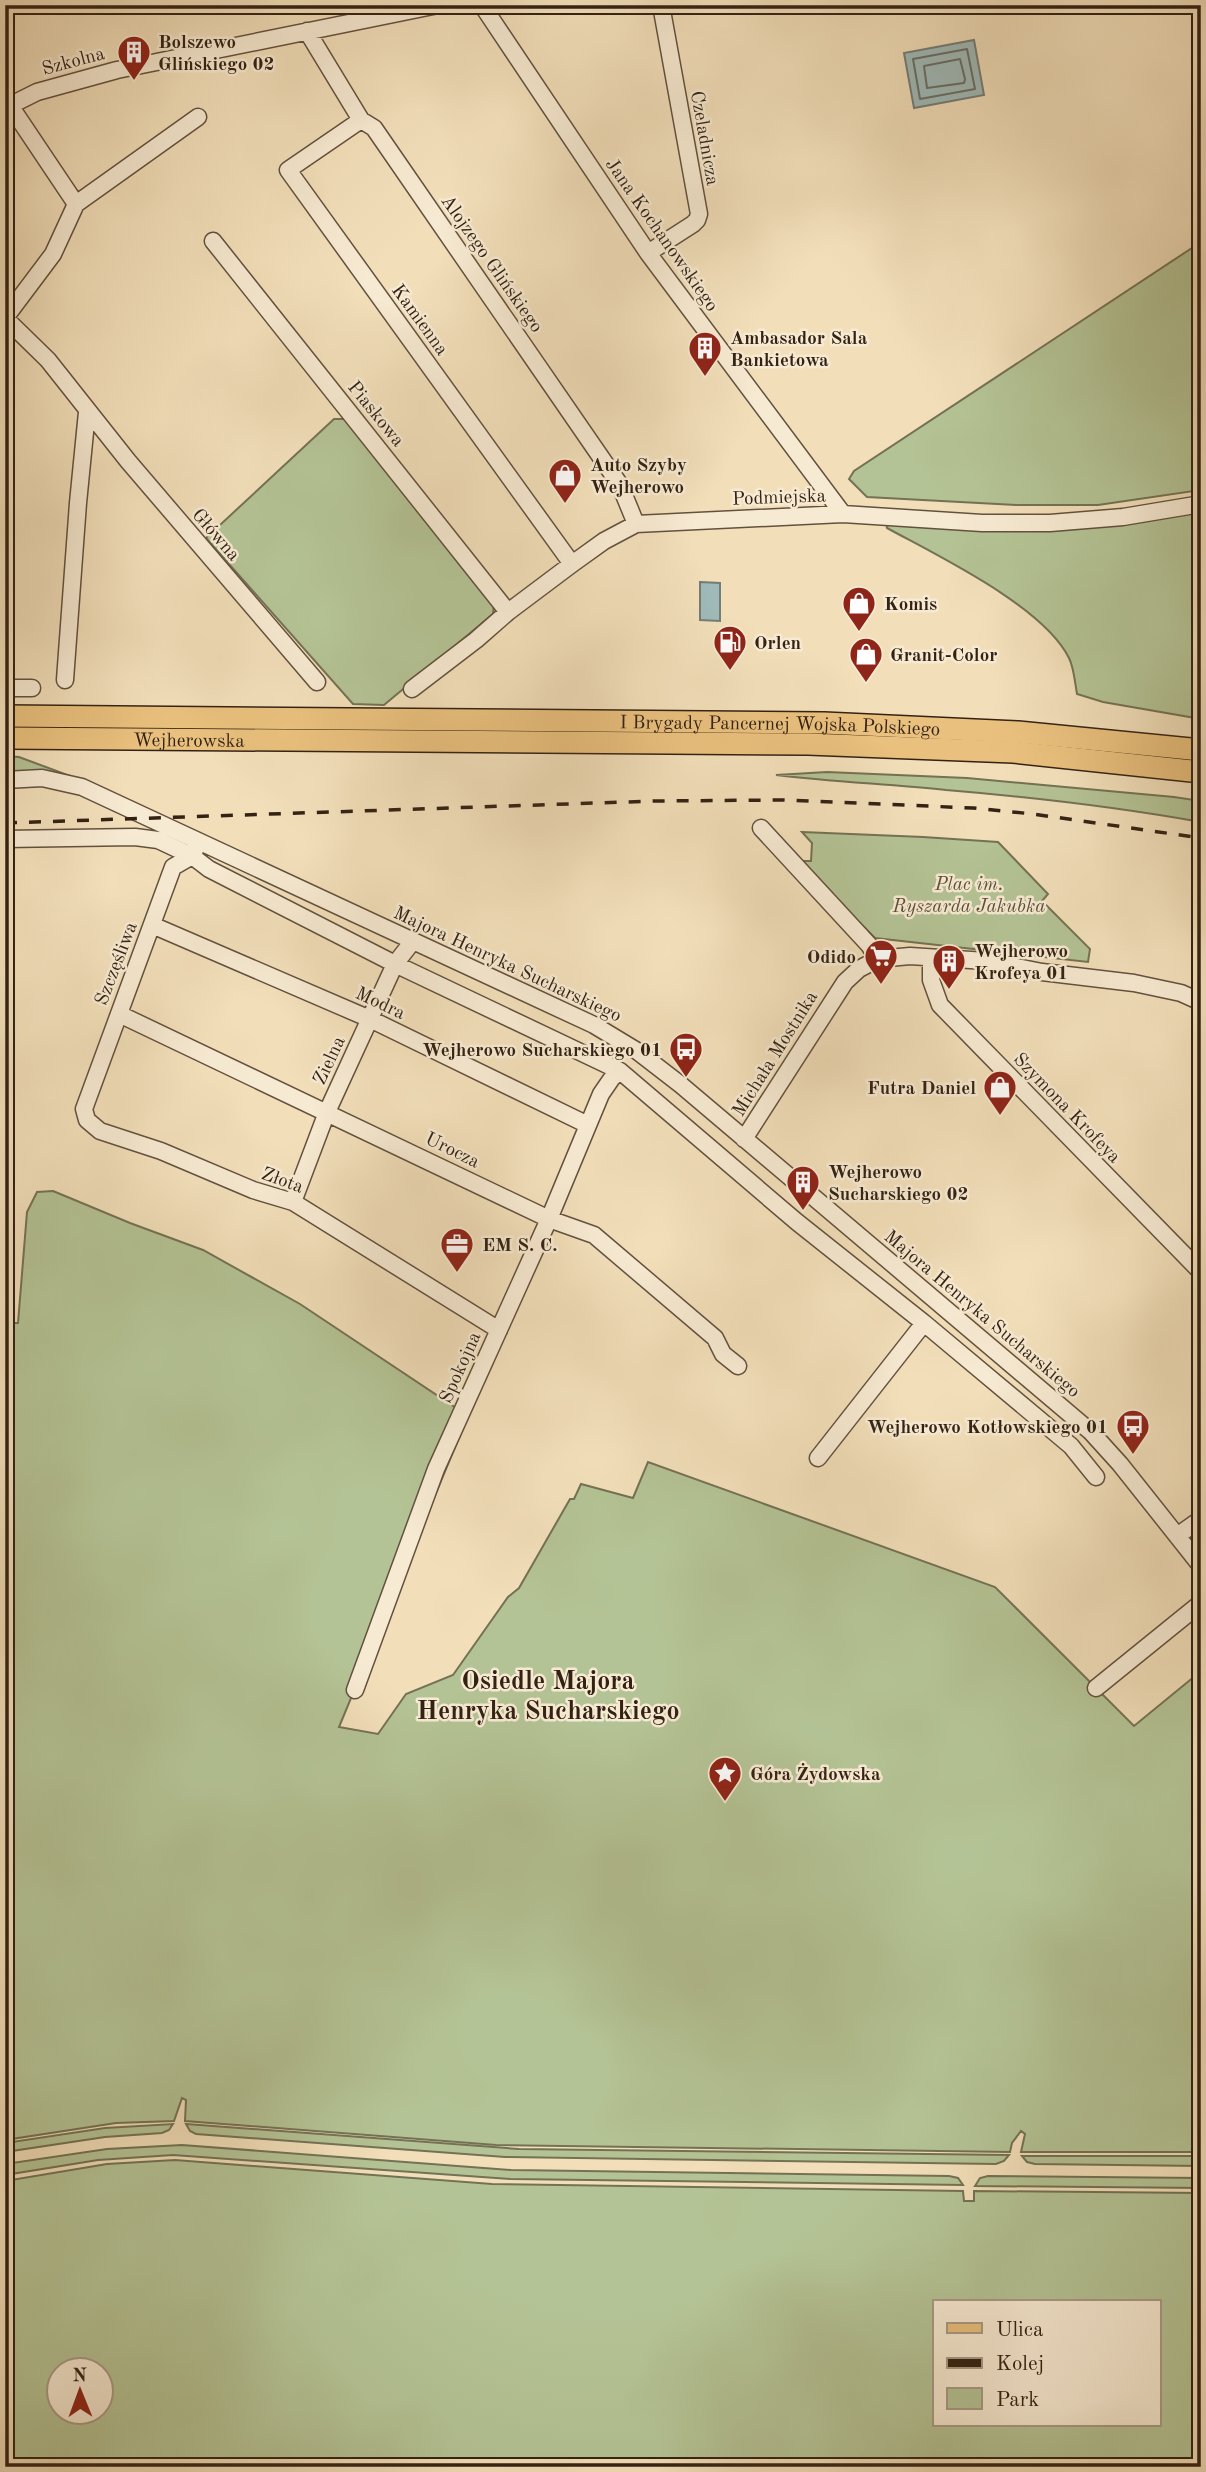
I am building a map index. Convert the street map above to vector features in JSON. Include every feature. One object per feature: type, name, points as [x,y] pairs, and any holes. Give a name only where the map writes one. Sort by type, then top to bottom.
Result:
[{"type":"main road","name":"Wejherowska","points":[[5,716],[359,719]]},
{"type":"main road","name":"I Brygady Pancernej Wojska Polskiego","points":[[359,719],[785,722],[926,726],[1046,734],[1201,750]]},
{"type":"main road","name":"Wejherowska","points":[[5,738],[372,741]]},
{"type":"main road","name":"I Brygady Pancernej Wojska Polskiego","points":[[372,741],[921,747],[1013,752],[1201,772]]},
{"type":"street","name":"Szkolna","points":[[76,204],[7,105],[37,92],[117,70],[438,5]]},
{"type":"street","name":"Jana Kochanowskiego","points":[[482,5],[648,253],[843,514]]},
{"type":"street","name":"Czeladnicza","points":[[648,253],[693,224],[699,214],[661,5]]},
{"type":"street","name":"Alojzego Glińskiego","points":[[307,32],[361,120],[374,128],[620,485],[636,524]]},
{"type":"street","points":[[5,318],[52,254],[76,204],[198,117]]},
{"type":"street","name":"Kamienna","points":[[361,120],[288,170],[572,564]]},
{"type":"street","name":"Piaskowa","points":[[213,241],[508,612]]},
{"type":"street","name":"Główna","points":[[5,318],[48,360],[87,412],[317,681]]},
{"type":"street","points":[[65,680],[87,412]]},
{"type":"street","name":"Podmiejska","points":[[412,689],[572,564],[604,541],[636,524],[843,514],[982,523],[1050,523],[1123,517],[1201,504]]},
{"type":"street","points":[[5,688],[32,688]]},
{"type":"street","name":"Majora Henryka Sucharskiego","points":[[5,780],[59,780],[82,787],[122,805],[196,849],[413,941],[623,1041],[681,1085],[1091,1432],[1201,1566]]},
{"type":"street","points":[[761,828],[869,945],[878,959]]},
{"type":"street","points":[[5,839],[135,837],[196,849]]},
{"type":"street","name":"Majora Henryka Sucharskiego","points":[[196,849],[209,869],[395,964],[620,1071],[797,1222],[924,1323],[1071,1446],[1096,1477]]},
{"type":"street","name":"Szczęśliwa","points":[[83,1109],[173,867],[196,849]]},
{"type":"street","name":"Modra","points":[[152,925],[370,1019],[588,1125]]},
{"type":"street","name":"Zielna","points":[[293,1202],[327,1112],[395,964],[413,941]]},
{"type":"street","name":"Michała Mostnika","points":[[744,1139],[845,982],[859,969],[878,959],[910,956],[986,961],[1042,972],[1134,983],[1181,993],[1201,1002]]},
{"type":"street","name":"Szymona Krofeya","points":[[931,958],[931,980],[940,1005],[1201,1272]]},
{"type":"street","name":"Urocza","points":[[119,1014],[549,1219],[594,1235],[715,1338],[723,1353],[738,1366]]},
{"type":"street","name":"Spokojna","points":[[355,1690],[436,1469],[549,1219],[601,1094],[620,1071]]},
{"type":"street","name":"Złota","points":[[83,1109],[87,1120],[100,1131],[161,1151],[253,1191],[293,1202],[499,1330]]},
{"type":"street","points":[[818,1458],[924,1323]]},
{"type":"street","points":[[1177,1536],[1201,1519]]},
{"type":"street","points":[[1096,1688],[1201,1603]]},
{"type":"green space","points":[[1201,242],[1201,490],[1098,505],[1016,505],[867,497],[849,479],[854,471]]},
{"type":"green space","points":[[334,419],[345,419],[494,604],[493,614],[384,705],[353,704],[206,538]]},
{"type":"green space","points":[[1201,509],[1201,719],[1103,702],[1077,694],[1069,658],[1056,639],[1037,620],[987,584],[887,528],[886,523]]},
{"type":"green space","points":[[5,756],[19,757],[70,776],[39,771],[5,773]]},
{"type":"green space","points":[[827,772],[967,778],[1174,797],[1201,801],[1201,822],[1042,799],[776,775]]},
{"type":"green space","name":"Plac im. Ryszarda Jakubka","points":[[802,832],[998,842],[1048,894],[1042,901],[1090,949],[1088,962],[875,938],[802,866],[804,861],[811,861],[812,843]]},
{"type":"green space","points":[[53,1191],[203,1250],[300,1304],[468,1416],[339,1727],[378,1734],[406,1694],[453,1675],[508,1597],[519,1588],[581,1484],[633,1498],[648,1462],[995,1587],[1134,1726],[1201,1671],[1201,2152],[1021,2152],[1025,2134],[1021,2131],[1012,2143],[1010,2152],[496,2145],[185,2121],[186,2100],[182,2098],[174,2121],[116,2123],[5,2140],[5,1323],[18,1323],[27,1212],[37,1192]]},
{"type":"green space","points":[[173,2124],[169,2130],[162,2133],[105,2137],[5,2152],[5,2143],[105,2128]]},
{"type":"green space","points":[[186,2124],[519,2149],[1009,2155],[996,2164],[505,2157],[196,2134],[190,2131]]},
{"type":"green space","points":[[182,2145],[511,2170],[949,2176],[958,2178],[963,2185],[511,2179],[173,2155],[98,2160],[5,2175],[5,2164],[107,2149]]},
{"type":"green space","points":[[1022,2156],[1201,2156],[1201,2166],[1035,2164],[1027,2162]]},
{"type":"green space","points":[[175,2160],[492,2184],[963,2191],[964,2201],[974,2201],[974,2191],[1201,2193],[1201,2467],[5,2467],[5,2181],[107,2164]]},
{"type":"green space","points":[[980,2178],[1201,2178],[1201,2188],[975,2186]]},
{"type":"water","points":[[974,40],[984,95],[914,108],[904,53]]},
{"type":"water","points":[[700,582],[720,583],[720,621],[700,620]]},
{"type":"railway","points":[[5,823],[655,801],[784,800],[973,808],[1201,838]]},
{"type":"place","name":"Bolszewo Glińskiego 02","points":[[134,82]]},
{"type":"place","name":"Ambasador Sala Bankietowa","points":[[705,378]]},
{"type":"place","name":"Auto Szyby Wejherowo","points":[[565,505]]},
{"type":"place","name":"Komis","points":[[859,633]]},
{"type":"place","name":"Orlen","points":[[730,672]]},
{"type":"place","name":"Granit-Color","points":[[866,684]]},
{"type":"place","name":"Odido","points":[[881,986]]},
{"type":"place","name":"Wejherowo Krofeya 01","points":[[949,991]]},
{"type":"place","name":"Wejherowo Sucharskiego 01","points":[[686,1079]]},
{"type":"place","name":"Futra Daniel","points":[[1000,1117]]},
{"type":"place","name":"Wejherowo Sucharskiego 02","points":[[803,1212]]},
{"type":"place","name":"EM S. C.","points":[[457,1274]]},
{"type":"place","name":"Wejherowo Kotłowskiego 01","points":[[1133,1456]]},
{"type":"place","name":"Góra Żydowska","points":[[725,1803]]},
{"type":"district","name":"Osiedle Majora Henryka Sucharskiego","points":[[548,1695]]}]
